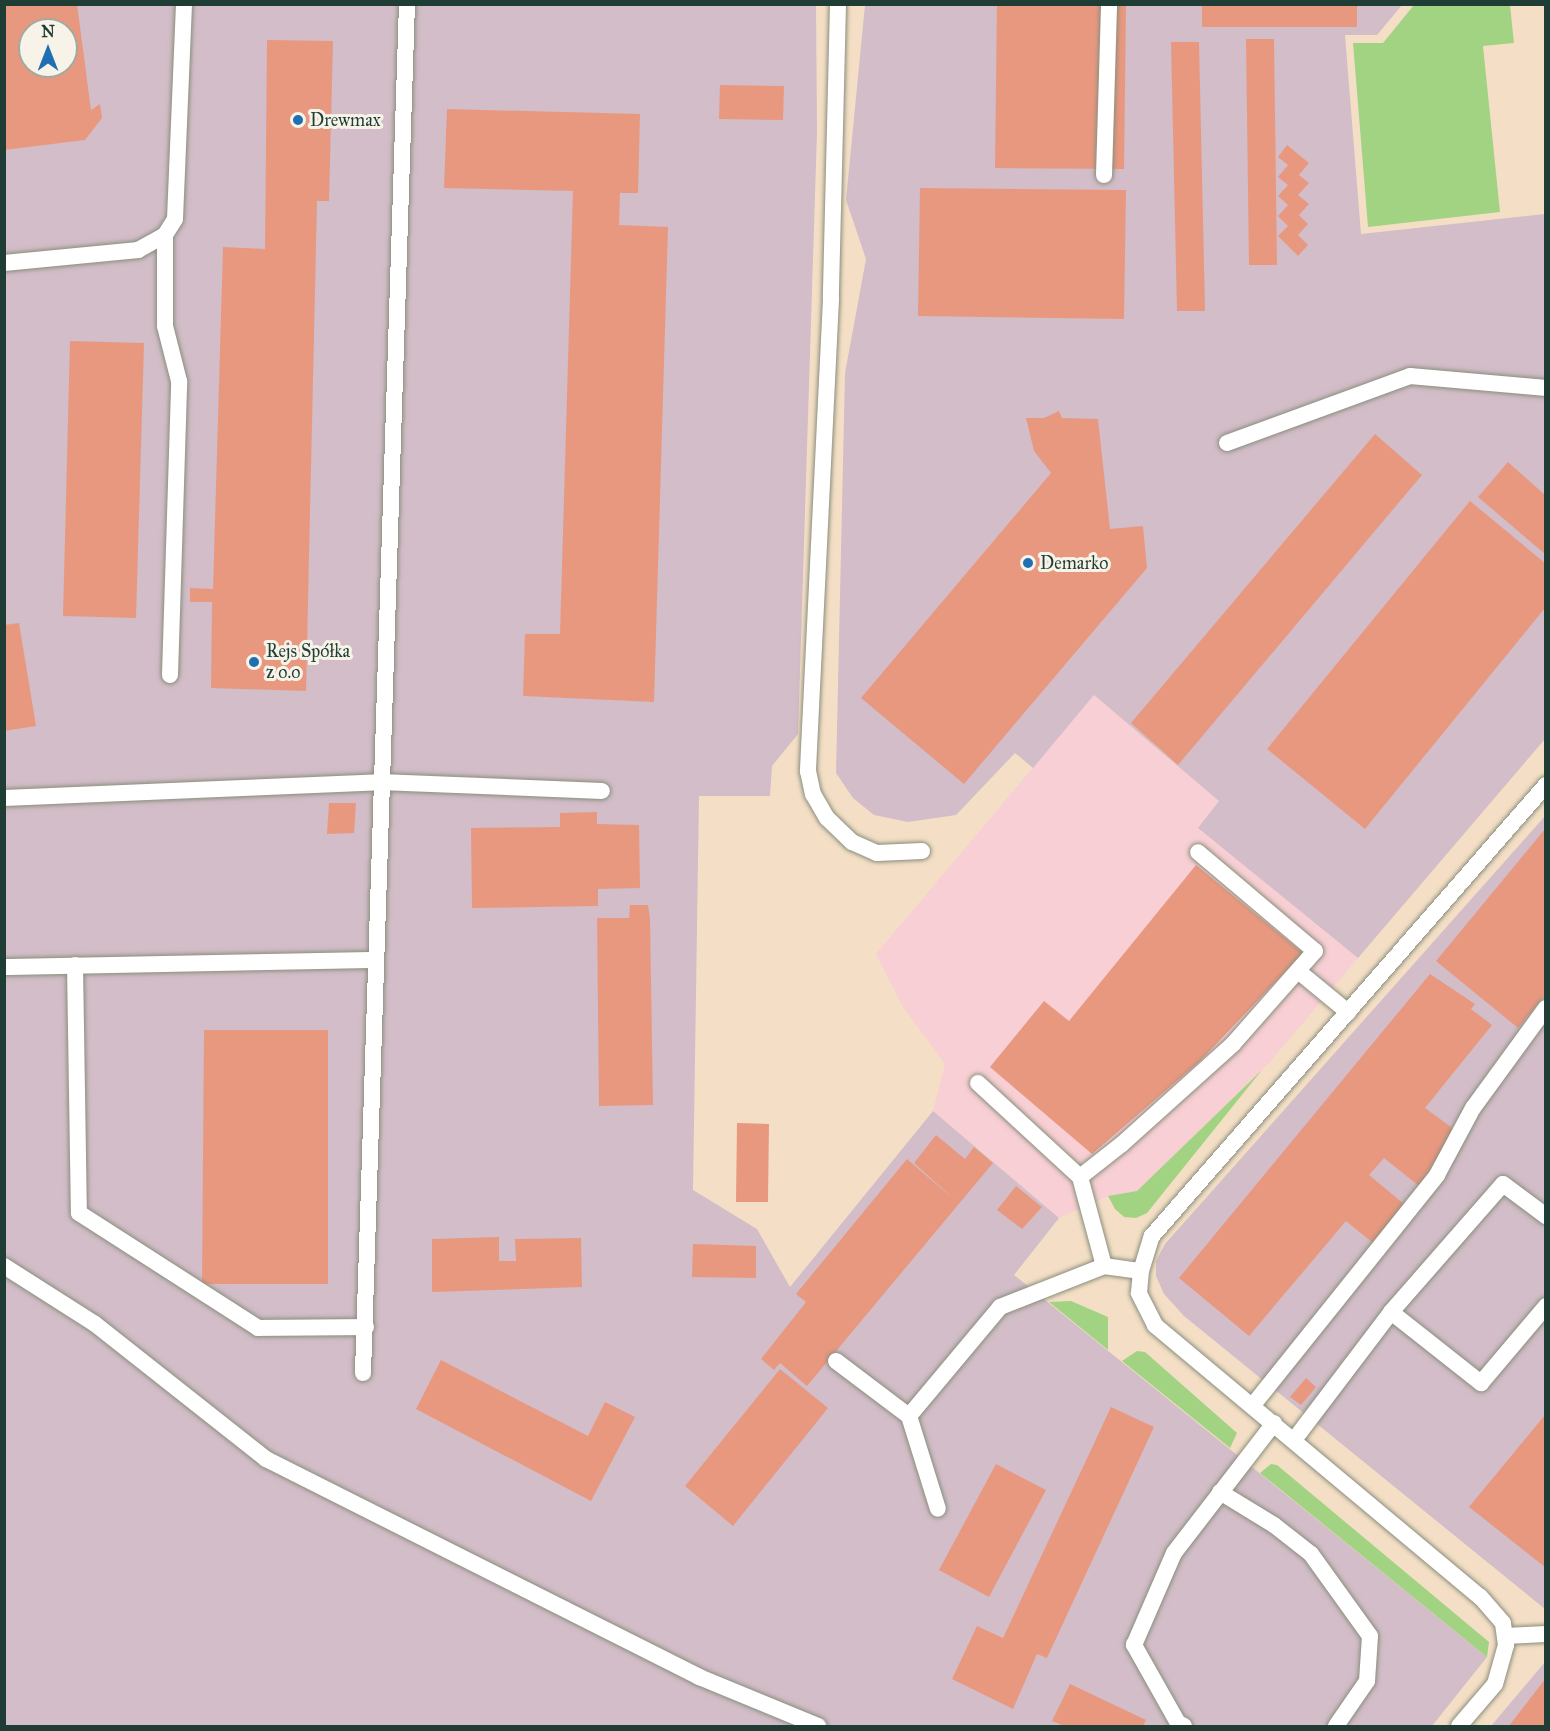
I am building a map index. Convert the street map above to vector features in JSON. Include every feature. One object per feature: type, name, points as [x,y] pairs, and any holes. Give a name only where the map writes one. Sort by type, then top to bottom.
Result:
[{"type":"lane","points":[[4,262],[138,250],[165,235],[175,219],[184,4]]},
{"type":"lane","points":[[363,1373],[406,4]]},
{"type":"lane","points":[[838,4],[831,298],[808,771],[813,794],[827,818],[852,842],[877,853],[922,850]]},
{"type":"lane","points":[[1104,175],[1109,4]]},
{"type":"lane","points":[[165,235],[165,326],[179,381],[170,675]]},
{"type":"lane","points":[[1227,443],[1410,376],[1545,388]]},
{"type":"lane","points":[[4,798],[380,782],[602,791]]},
{"type":"lane","points":[[1459,1726],[1495,1684],[1505,1636],[1503,1623],[1480,1597],[1155,1325],[1139,1293],[1141,1271],[1152,1236],[1545,785]]},
{"type":"lane","points":[[1080,1177],[1122,1144],[1233,1044],[1315,951],[1198,852]]},
{"type":"lane","points":[[4,967],[375,960]]},
{"type":"lane","points":[[75,965],[79,1213],[258,1328],[366,1327]]},
{"type":"lane","points":[[1298,971],[1348,1011]]},
{"type":"lane","points":[[1253,1405],[1437,1175],[1473,1108],[1545,1008]]},
{"type":"lane","points":[[978,1083],[1080,1177],[1104,1266]]},
{"type":"lane","points":[[1294,1440],[1391,1312],[1503,1184],[1545,1216]]},
{"type":"lane","points":[[4,1266],[94,1324],[266,1459],[699,1677],[818,1726]]},
{"type":"lane","points":[[909,1416],[1000,1307],[1104,1266],[1141,1271]]},
{"type":"lane","points":[[1391,1312],[1481,1383],[1545,1306]]},
{"type":"lane","points":[[836,1360],[909,1416],[938,1509]]},
{"type":"lane","points":[[1184,1726],[1178,1723],[1134,1645],[1174,1552],[1274,1423]]},
{"type":"lane","points":[[1220,1492],[1274,1525],[1311,1554],[1370,1636],[1367,1681],[1336,1726]]},
{"type":"lane","points":[[1505,1636],[1545,1633]]},
{"type":"shaded area","points":[[4,5],[816,5],[817,132],[798,734],[772,766],[770,796],[699,796],[693,1190],[757,1229],[790,1287],[933,1111],[1059,1218],[1014,1275],[1487,1657],[1432,1726],[5,1726]]},
{"type":"shaded area","points":[[865,5],[1402,5],[1377,35],[1345,35],[1361,234],[1545,214],[1545,739],[1358,958],[1198,828],[1219,801],[1094,695],[1033,768],[1015,753],[956,815],[908,822],[874,815],[853,798],[836,773],[845,373],[866,259],[846,200]]},
{"type":"shaded area","points":[[1094,695],[1220,802],[1198,828],[1358,958],[1270,1062],[1137,1191],[1108,1196],[1059,1218],[933,1111],[945,1064],[903,1007],[876,954]]},
{"type":"shaded area","points":[[1545,816],[1545,1609],[1184,1316],[1164,1294],[1156,1276],[1156,1261],[1165,1244]]},
{"type":"shaded area","points":[[1545,1662],[1545,1726],[1491,1726]]},
{"type":"green space","points":[[1414,5],[1510,5],[1514,43],[1483,46],[1500,212],[1368,227],[1353,43],[1383,43]]},
{"type":"green space","points":[[1262,1070],[1147,1213],[1136,1218],[1124,1217],[1115,1209],[1108,1196],[1137,1191]]},
{"type":"green space","points":[[1071,1301],[1108,1317],[1108,1350],[1049,1302]]},
{"type":"green space","points":[[1137,1351],[1145,1352],[1237,1433],[1230,1448],[1122,1361]]},
{"type":"green space","points":[[1271,1464],[1277,1465],[1489,1642],[1487,1657],[1260,1473]]},
{"type":"building","points":[[4,4],[77,4],[91,110],[100,104],[102,118],[85,140],[4,150]]},
{"type":"building","points":[[997,4],[1126,4],[1124,169],[995,168]]},
{"type":"building","points":[[1202,4],[1357,4],[1357,27],[1202,27]]},
{"type":"building","points":[[1246,39],[1274,39],[1277,265],[1249,265]]},
{"type":"building","points":[[267,40],[333,41],[329,201],[317,201],[306,691],[211,688],[212,602],[190,602],[190,588],[213,589],[223,247],[265,249]]},
{"type":"building","points":[[1171,42],[1199,42],[1205,311],[1177,311]]},
{"type":"building","points":[[720,85],[784,86],[783,120],[719,119]]},
{"type":"building","points":[[447,109],[640,114],[638,193],[620,193],[619,225],[668,227],[654,702],[523,696],[525,634],[560,634],[573,191],[444,188]]},
{"type":"building","points":[[1287,145],[1309,163],[1299,175],[1309,183],[1298,195],[1309,204],[1299,215],[1308,224],[1298,235],[1308,245],[1298,256],[1278,236],[1288,226],[1278,216],[1288,205],[1278,196],[1288,185],[1278,177],[1288,165],[1278,157]]},
{"type":"building","points":[[920,188],[1126,190],[1124,319],[918,316]]},
{"type":"building","points":[[70,341],[144,343],[136,618],[63,616]]},
{"type":"building","points":[[1059,411],[1062,418],[1098,419],[1110,529],[1143,526],[1147,568],[964,784],[861,698],[1051,473],[1034,451],[1026,418],[1044,418]]},
{"type":"building","points":[[1375,434],[1422,475],[1178,765],[1131,723]]},
{"type":"building","points":[[1508,462],[1545,495],[1545,554],[1478,497]]},
{"type":"building","points":[[1470,501],[1545,563],[1545,608],[1365,829],[1267,749]]},
{"type":"building","points":[[19,623],[36,726],[4,731],[4,625]]},
{"type":"building","points":[[329,803],[356,803],[354,833],[327,834]]},
{"type":"building","points":[[597,812],[597,824],[639,825],[640,888],[598,889],[598,906],[472,908],[471,828],[560,827],[560,813]]},
{"type":"building","points":[[1545,829],[1545,995],[1518,1028],[1436,961]]},
{"type":"building","points":[[1196,865],[1303,953],[1200,1061],[1092,1154],[990,1067],[1044,1001],[1069,1021]]},
{"type":"building","points":[[630,905],[648,905],[650,919],[653,1105],[599,1106],[597,918],[629,918]]},
{"type":"building","points":[[1430,974],[1475,1004],[1471,1009],[1492,1025],[1425,1108],[1455,1130],[1419,1186],[1384,1158],[1369,1175],[1404,1204],[1373,1243],[1346,1221],[1249,1336],[1179,1278]]},
{"type":"building","points":[[204,1030],[328,1030],[328,1284],[202,1284]]},
{"type":"building","points":[[737,1123],[769,1124],[768,1202],[736,1202]]},
{"type":"building","points":[[936,1135],[965,1159],[974,1147],[993,1163],[807,1386],[780,1363],[774,1370],[761,1359],[806,1302],[796,1294],[907,1159],[957,1202],[914,1163]]},
{"type":"building","points":[[1016,1186],[1042,1207],[1022,1229],[997,1210]]},
{"type":"building","points":[[499,1237],[499,1261],[516,1261],[515,1239],[581,1238],[582,1287],[432,1292],[432,1239]]},
{"type":"building","points":[[693,1244],[756,1246],[756,1278],[692,1277]]},
{"type":"building","points":[[441,1360],[588,1436],[605,1402],[635,1417],[591,1501],[416,1409]]},
{"type":"building","points":[[780,1369],[828,1408],[733,1526],[685,1486]]},
{"type":"building","points":[[1306,1378],[1316,1387],[1301,1405],[1290,1397]]},
{"type":"building","points":[[1111,1407],[1154,1427],[1047,1658],[1037,1654],[1013,1709],[952,1679],[977,1626],[1003,1638]]},
{"type":"building","points":[[1545,1415],[1545,1567],[1469,1507]]},
{"type":"building","points":[[996,1464],[1046,1490],[989,1597],[939,1570]]},
{"type":"building","points":[[1545,1679],[1545,1726],[1509,1726]]},
{"type":"building","points":[[1070,1684],[1146,1720],[1143,1726],[1064,1726],[1052,1721]]},
{"type":"place","name":"Drewmax","points":[[298,120]]},
{"type":"place","name":"Demarko","points":[[1028,563]]},
{"type":"place","name":"Rejs Spółka z o.o","points":[[254,662]]}]
